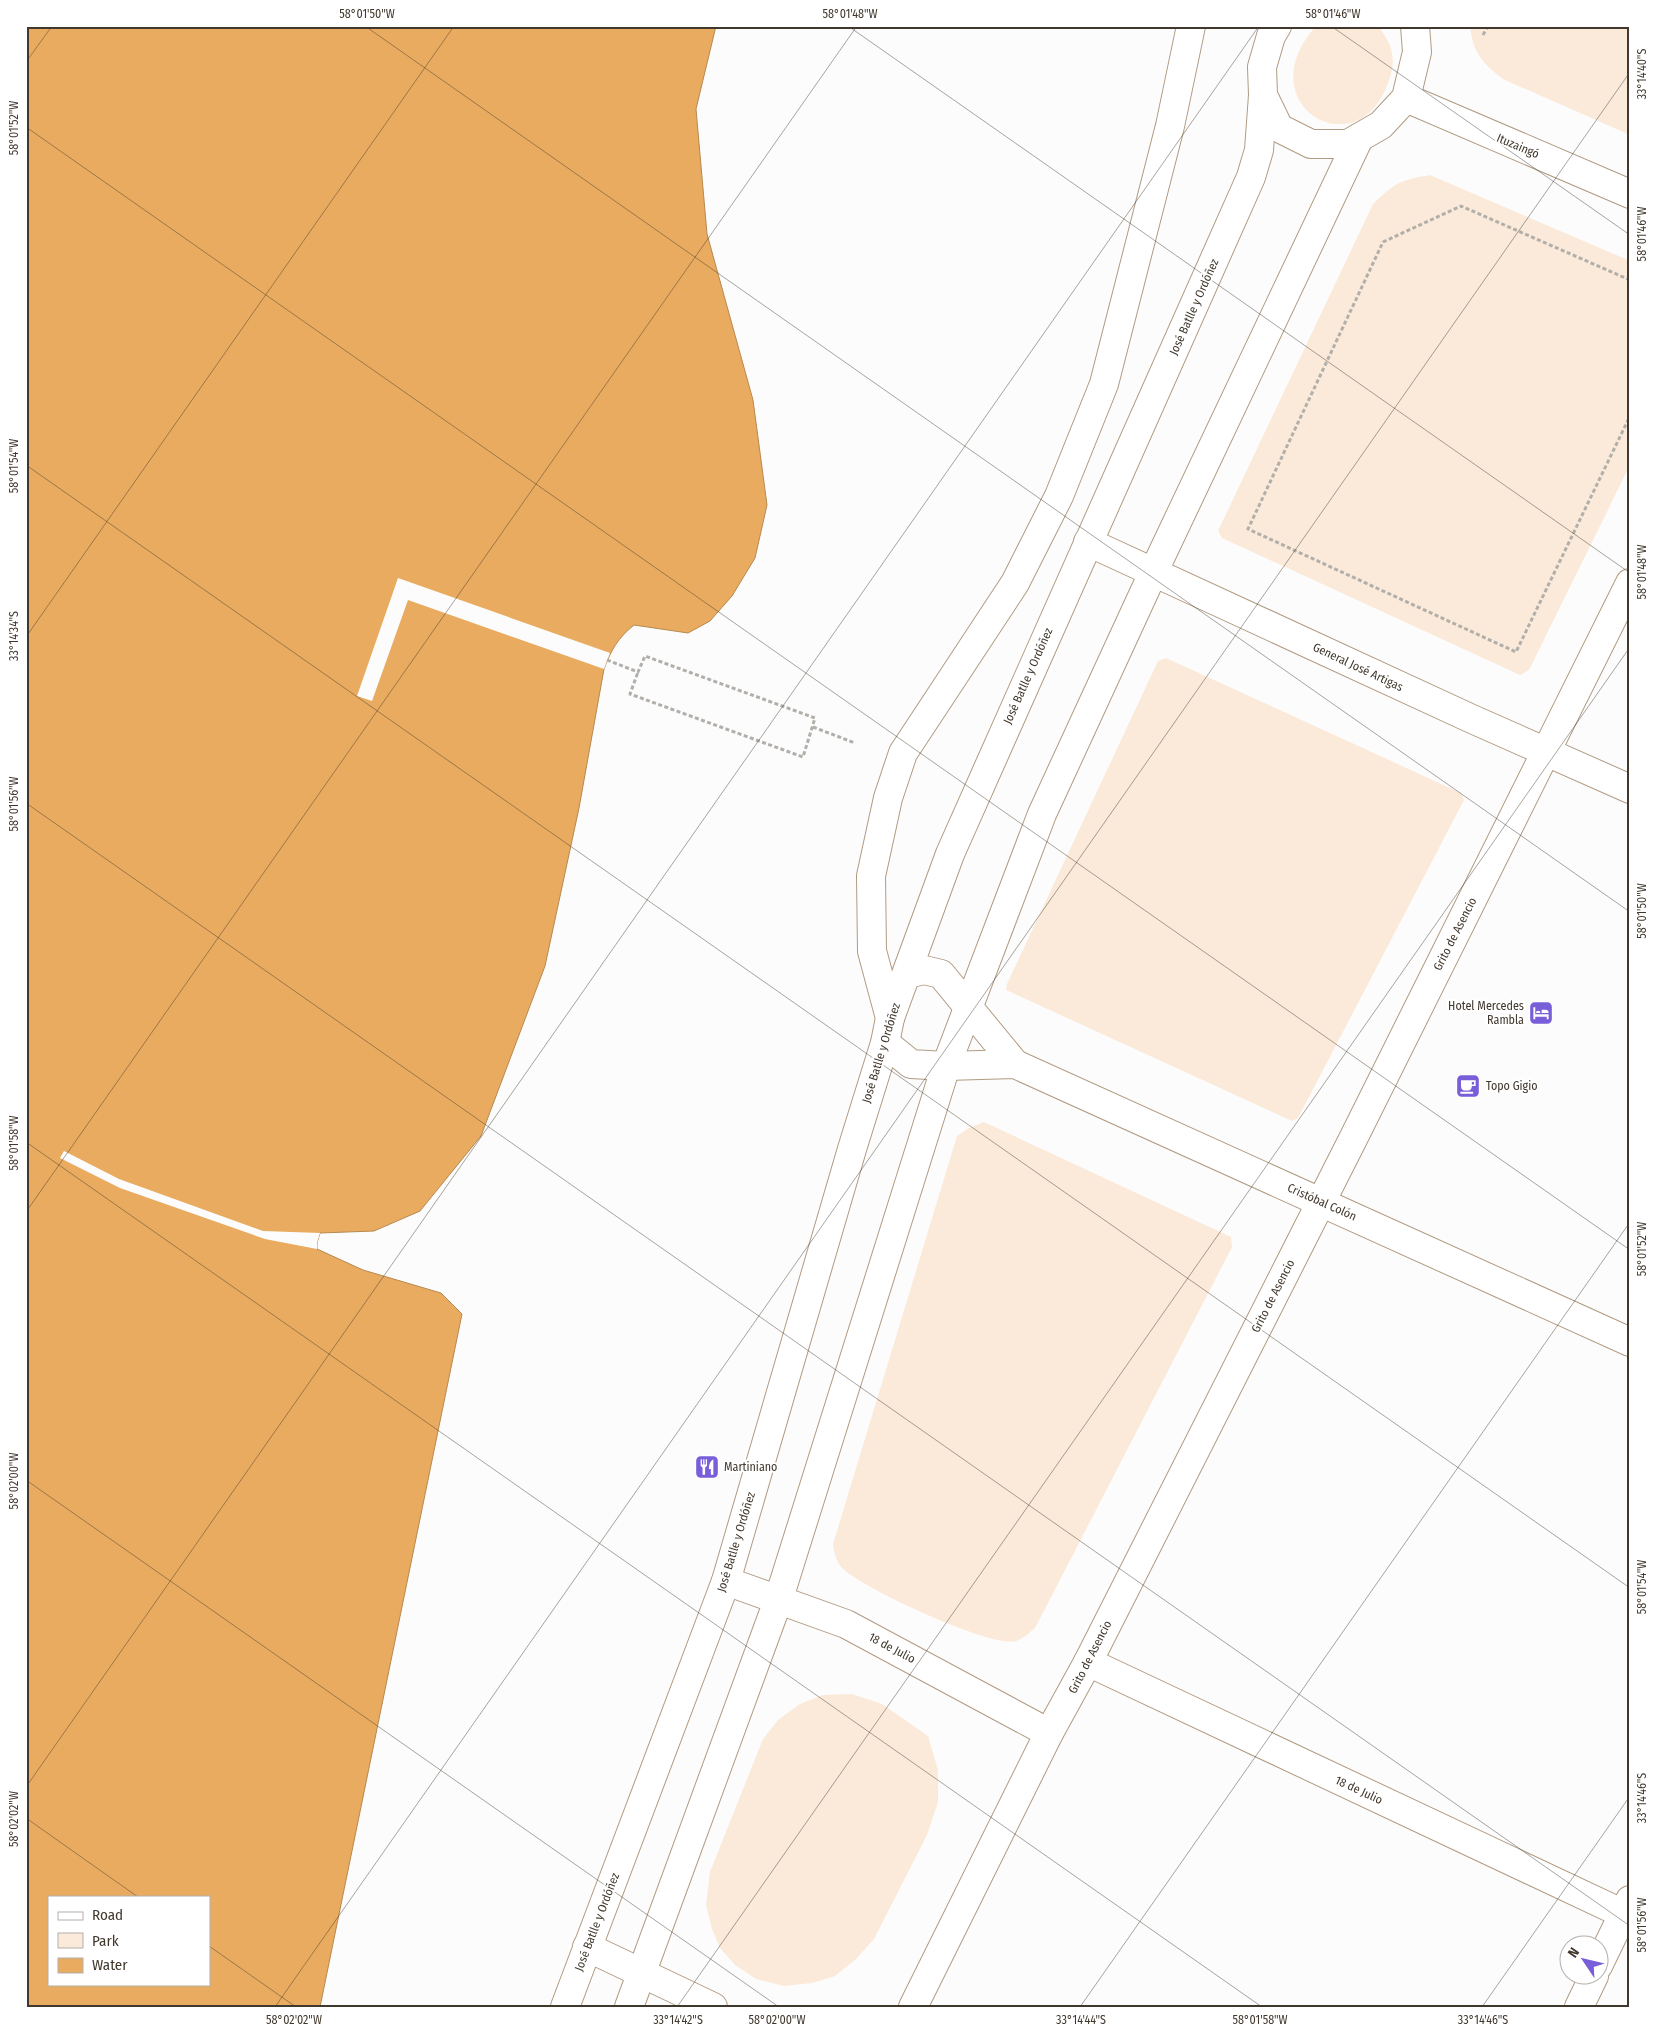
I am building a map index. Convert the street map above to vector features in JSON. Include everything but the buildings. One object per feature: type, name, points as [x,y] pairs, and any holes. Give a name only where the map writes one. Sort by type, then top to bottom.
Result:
[{"type":"street","points":[[1015,1064],[946,1066],[911,1064],[888,1031],[872,951],[871,876],[888,798],[903,753],[1015,583],[1059,496],[1104,384],[1170,126],[1191,26]]},
{"type":"street","points":[[1252,26],[1262,67],[1264,95],[1279,128],[1311,144],[1348,144],[1381,125],[1406,98],[1417,52],[1415,26]]},
{"type":"street","points":[[1262,67],[1271,36],[1277,26]]},
{"type":"street","name":"José Batlle y Ordóñez","points":[[565,2007],[726,1581],[888,1031],[950,854],[1251,177],[1259,150],[1264,95]]},
{"type":"street","name":"Ituzaingó","points":[[1406,98],[1630,194]]},
{"type":"street","points":[[628,2007],[779,1598],[946,1066],[1042,814],[1153,573],[1359,138]]},
{"type":"street","name":"General José Artigas","points":[[1088,542],[1630,789]]},
{"type":"street","name":"Grito de Asencio","points":[[913,2007],[1049,1733],[1088,1662],[1321,1202],[1630,582]]},
{"type":"street","points":[[907,974],[924,970],[941,974],[1015,1064]]},
{"type":"street","name":"Cristóbal Colón","points":[[1015,1064],[1630,1342]]},
{"type":"street","name":"18 de Julio","points":[[726,1581],[779,1598],[846,1624],[1049,1733]]},
{"type":"street","name":"18 de Julio","points":[[1088,1662],[1628,1911]]},
{"type":"street","points":[[1608,1948],[1628,1911]]},
{"type":"street","points":[[587,1947],[713,2007]]},
{"type":"street","points":[[1579,2007],[1589,1986]]},
{"type":"path","points":[[1483,36],[1488,26]]},
{"type":"path","points":[[1630,280],[1461,206],[1383,242],[1248,529],[1516,652],[1630,416]]},
{"type":"path","points":[[645,656],[816,718],[803,757],[630,694],[638,672],[645,656]]},
{"type":"path","points":[[607,660],[638,672]]},
{"type":"path","points":[[813,727],[855,743]]},
{"type":"green space","points":[[1316,26],[1378,26],[1390,46],[1393,60],[1388,83],[1373,109],[1354,122],[1333,124],[1314,116],[1300,101],[1293,80],[1298,54]]},
{"type":"green space","points":[[1470,26],[1630,26],[1630,135],[1503,79],[1489,68],[1480,57],[1473,43]]},
{"type":"green space","points":[[1430,175],[1630,261],[1630,465],[1529,670],[1520,675],[1222,538],[1218,531],[1373,204],[1398,184]]},
{"type":"green space","points":[[1166,658],[1461,793],[1464,800],[1298,1118],[1292,1121],[1006,990],[1007,984],[1158,661]]},
{"type":"green space","points":[[984,1122],[1231,1237],[1232,1247],[1035,1628],[1016,1641],[1002,1641],[955,1626],[927,1615],[874,1589],[842,1568],[838,1562],[833,1544],[957,1136],[969,1128]]},
{"type":"green space","points":[[852,1694],[882,1704],[928,1736],[938,1770],[938,1802],[927,1835],[874,1939],[856,1959],[835,1976],[812,1983],[784,1986],[756,1979],[735,1965],[720,1948],[712,1929],[706,1905],[710,1872],[763,1739],[778,1720],[800,1704],[823,1695]]},
{"type":"water","points":[[26,26],[716,26],[696,109],[707,234],[753,400],[767,505],[755,558],[732,596],[710,621],[688,633],[634,625],[619,640],[609,656],[604,669],[579,808],[545,966],[481,1136],[420,1211],[374,1231],[320,1233],[317,1243],[317,1249],[363,1270],[441,1293],[462,1314],[320,2007],[26,2007]]},
{"type":"pier","points":[[398,578],[610,653],[604,669],[408,600],[372,701],[357,696]]},
{"type":"pier","points":[[64,1151],[119,1179],[263,1231],[320,1233],[317,1249],[265,1239],[120,1188],[60,1158]]},
{"type":"place","name":"Hotel Mercedes Rambla","points":[[1541,1013]]},
{"type":"place","name":"Topo Gigio","points":[[1468,1086]]},
{"type":"place","name":"Martiniano","points":[[707,1467]]}]
